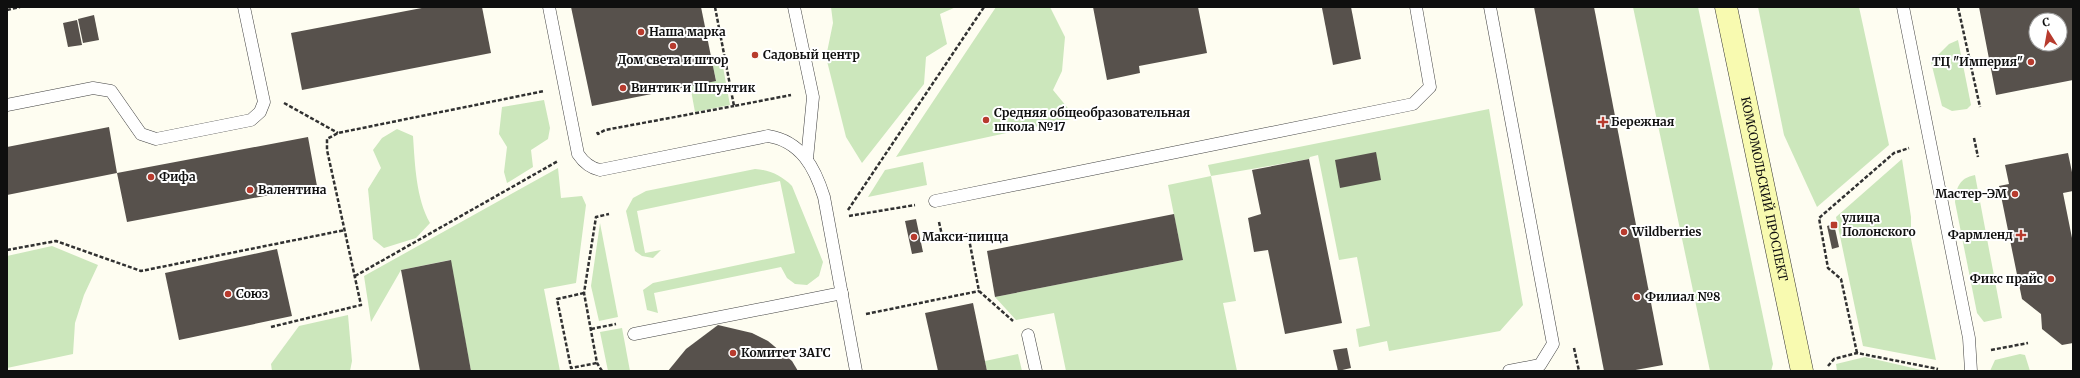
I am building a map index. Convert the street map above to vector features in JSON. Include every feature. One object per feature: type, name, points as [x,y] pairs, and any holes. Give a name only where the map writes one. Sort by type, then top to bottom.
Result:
[{"type":"street","name":"КОМСОМОЛЬСКИЙ ПРОСПЕКТ","points":[[1726,7],[1802,371]]},
{"type":"lane","points":[[7,105],[93,88],[111,91],[141,134],[156,139],[251,120],[260,112],[264,102],[244,7]]},
{"type":"lane","points":[[549,7],[578,154],[583,162],[592,169],[600,170],[768,136],[777,137],[792,145],[807,159],[817,174],[824,197],[856,371]]},
{"type":"lane","points":[[794,7],[813,97],[807,159]]},
{"type":"lane","points":[[935,201],[1413,104],[1430,87],[1416,7]]},
{"type":"lane","points":[[1490,7],[1553,344],[1540,365],[1509,371]]},
{"type":"lane","points":[[1903,7],[1931,140],[1969,338],[1970,371]]},
{"type":"lane","points":[[634,334],[842,293]]},
{"type":"lane","points":[[1028,334],[1036,371]]},
{"type":"path","points":[[7,10],[20,7]]},
{"type":"path","points":[[715,7],[734,106]]},
{"type":"path","points":[[935,201],[843,217],[984,7]]},
{"type":"path","points":[[1958,7],[1980,108]]},
{"type":"path","points":[[271,327],[361,305],[327,150],[327,138],[338,133],[544,91]]},
{"type":"path","points":[[598,134],[605,130],[794,94]]},
{"type":"path","points":[[283,102],[338,133]]},
{"type":"path","points":[[1974,138],[1978,157]]},
{"type":"path","points":[[1857,353],[1841,279],[1828,268],[1819,218],[1894,153],[1931,140]]},
{"type":"path","points":[[355,276],[561,159]]},
{"type":"path","points":[[602,371],[598,362],[584,293],[596,217],[609,214]]},
{"type":"path","points":[[7,250],[56,241],[141,271],[345,230]]},
{"type":"path","points":[[943,240],[968,234],[979,291],[1028,334]]},
{"type":"path","points":[[872,313],[979,291]]},
{"type":"path","points":[[584,293],[558,299],[571,368],[598,362]]},
{"type":"path","points":[[591,329],[618,324]]},
{"type":"path","points":[[1985,352],[2028,343]]},
{"type":"path","points":[[1826,370],[1834,359],[1857,353],[1938,369]]},
{"type":"green space","points":[[831,7],[956,7],[940,14],[947,44],[926,57],[924,84],[862,163],[846,137],[826,57],[833,23]]},
{"type":"green space","points":[[996,7],[1050,7],[1065,37],[1062,71],[1053,90],[1076,118],[896,157]]},
{"type":"green space","points":[[1633,7],[1698,7],[1773,364],[1771,371],[1710,371]]},
{"type":"green space","points":[[1758,7],[1859,7],[1889,145],[1817,207],[1784,135]]},
{"type":"green space","points":[[1958,40],[1971,105],[1967,109],[1952,111],[1942,106],[1931,62],[1949,44]]},
{"type":"green space","points":[[721,56],[730,105],[695,112],[690,85],[716,80],[711,57]]},
{"type":"green space","points":[[544,100],[550,128],[548,139],[531,150],[533,167],[507,183],[504,172],[507,147],[499,134],[502,107]]},
{"type":"green space","points":[[1489,109],[1523,305],[1500,331],[1389,351],[1387,341],[1359,347],[1356,329],[1370,326],[1357,257],[1339,260],[1318,155],[1310,157],[1309,159],[1211,176],[1208,165]]},
{"type":"green space","points":[[397,129],[413,136],[419,192],[425,213],[430,223],[416,238],[384,248],[373,239],[368,189],[381,168],[373,150],[382,138]]},
{"type":"green space","points":[[1902,159],[1911,217],[1911,239],[1936,360],[1863,346],[1836,217]]},
{"type":"green space","points":[[923,162],[927,185],[868,197],[885,170]]},
{"type":"green space","points":[[558,168],[561,198],[582,196],[586,205],[576,283],[544,289],[560,371],[471,371],[450,260],[401,270],[371,322],[364,276]]},
{"type":"green space","points":[[755,169],[775,174],[792,186],[823,262],[819,276],[807,285],[795,284],[787,278],[781,267],[654,293],[658,313],[647,310],[643,290],[653,283],[795,253],[780,181],[637,211],[645,253],[661,250],[653,258],[642,256],[635,251],[626,211],[633,198],[646,191]]},
{"type":"green space","points":[[1975,175],[2002,318],[1984,322],[1977,313],[1955,202],[1959,184],[1970,176]]},
{"type":"green space","points":[[1211,176],[1236,301],[1223,303],[1237,371],[1066,371],[1054,313],[1016,320],[995,297],[1183,260],[1168,185]]},
{"type":"green space","points":[[600,223],[618,317],[599,321],[591,286]]},
{"type":"green space","points":[[52,246],[98,265],[84,295],[75,323],[73,354],[7,368],[7,256]]},
{"type":"green space","points":[[348,315],[352,361],[350,371],[272,371],[271,364],[299,326]]},
{"type":"green space","points":[[622,328],[630,371],[608,371],[600,332]]},
{"type":"green space","points":[[1018,354],[1022,371],[987,371],[985,361]]},
{"type":"green space","points":[[2020,354],[2025,355],[2030,371],[1990,371],[1995,360]]},
{"type":"green space","points":[[1865,357],[1926,371],[1837,371],[1836,364]]},
{"type":"building","points":[[427,7],[482,7],[491,53],[302,90],[291,33]]},
{"type":"building","name":"Наша марка","points":[[571,7],[701,7],[716,81],[592,106]]},
{"type":"building","points":[[1093,7],[1198,7],[1207,53],[1139,66],[1140,73],[1107,80]]},
{"type":"building","points":[[1351,7],[1361,59],[1333,65],[1322,8]]},
{"type":"building","points":[[1534,7],[1594,7],[1663,365],[1630,371],[1604,371]]},
{"type":"building","name":"ТЦ \"Империя\"","points":[[1979,7],[2073,7],[2073,80],[1996,95]]},
{"type":"building","points":[[94,15],[99,40],[83,43],[78,19]]},
{"type":"building","points":[[77,20],[82,45],[68,47],[63,23]]},
{"type":"building","points":[[109,127],[117,173],[7,195],[7,147]]},
{"type":"building","points":[[308,137],[317,186],[127,222],[117,173]]},
{"type":"building","points":[[1376,152],[1381,180],[1340,188],[1335,160]]},
{"type":"building","points":[[2068,153],[2073,177],[2073,191],[2063,193],[2073,243],[2073,343],[2062,345],[2042,329],[2041,314],[2022,299],[1999,186],[2009,184],[2005,165]]},
{"type":"building","points":[[1309,159],[1342,323],[1285,334],[1268,250],[1254,252],[1248,218],[1261,214],[1252,170]]},
{"type":"building","points":[[1174,214],[1183,260],[995,297],[987,251]]},
{"type":"building","name":"Макси-пицца","points":[[916,219],[923,252],[912,254],[905,221]]},
{"type":"building","points":[[1834,224],[1839,247],[1832,249],[1827,226]]},
{"type":"building","name":"Союз","points":[[277,249],[292,316],[179,340],[165,273]]},
{"type":"building","points":[[451,260],[471,371],[420,371],[401,270]]},
{"type":"building","points":[[973,303],[987,371],[938,371],[925,313]]},
{"type":"building","name":"Комитет ЗАГС","points":[[718,325],[752,333],[768,341],[792,361],[798,371],[668,371],[686,349]]},
{"type":"building","points":[[1347,348],[1351,368],[1338,371],[1333,350]]},
{"type":"place","name":"Наша марка","points":[[641,32]]},
{"type":"place","name":"Дом света и штор","points":[[673,46]]},
{"type":"place","name":"Садовый центр","points":[[755,55]]},
{"type":"place","name":"ТЦ \"Империя\"","points":[[2031,62]]},
{"type":"place","name":"Винтик и Шпунтик","points":[[623,88]]},
{"type":"place","name":"Средняя общеобразовательная школа №17","points":[[986,120]]},
{"type":"place","name":"Бережная","points":[[1603,122]]},
{"type":"place","name":"Фифа","points":[[151,177]]},
{"type":"place","name":"Валентина","points":[[250,190]]},
{"type":"place","name":"Мастер-ЭМ","points":[[2015,194]]},
{"type":"place","name":"улица Полонского","points":[[1834,225]]},
{"type":"place","name":"Wildberries","points":[[1624,232]]},
{"type":"place","name":"Фармленд","points":[[2021,235]]},
{"type":"place","name":"Макси-пицца","points":[[914,237]]},
{"type":"place","name":"Фикс прайс","points":[[2051,279]]},
{"type":"place","name":"Союз","points":[[228,294]]},
{"type":"place","name":"Филиал №8","points":[[1637,297]]},
{"type":"place","name":"Комитет ЗАГС","points":[[733,353]]}]
